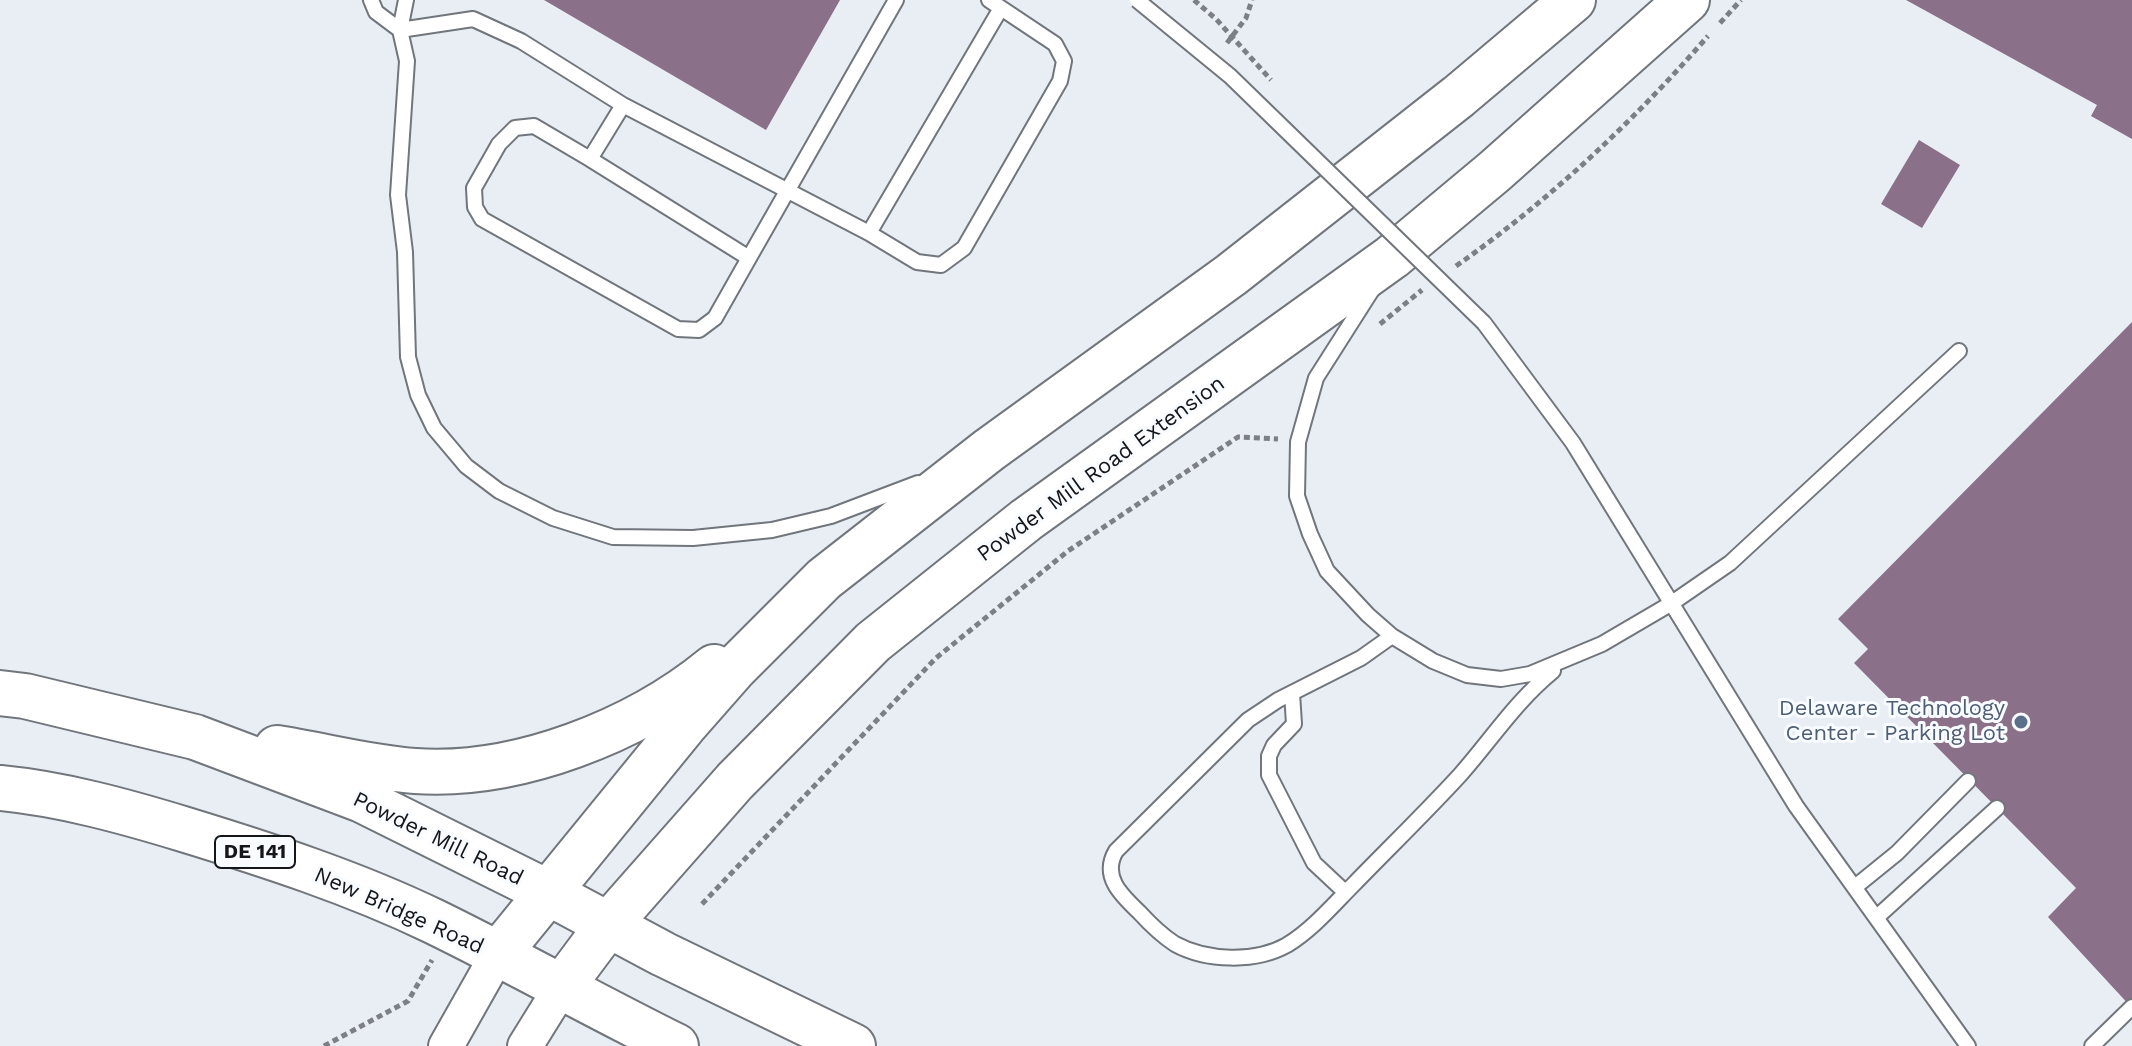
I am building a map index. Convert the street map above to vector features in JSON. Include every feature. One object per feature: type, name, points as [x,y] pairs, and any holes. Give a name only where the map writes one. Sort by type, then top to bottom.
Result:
[{"type":"highway","points":[[195,737],[415,771],[453,771],[531,759],[613,731],[706,675],[989,450],[1231,275],[1447,106],[1573,0]]},
{"type":"highway","name":"Powder Mill Road Extension","points":[[561,988],[608,925],[735,781],[873,642],[1026,520],[1392,257],[1495,171],[1687,0]]},
{"type":"highway","points":[[498,954],[694,714],[824,579]]},
{"type":"highway","name":"Powder Mill Road","points":[[0,693],[25,696],[195,737],[362,800],[853,1046]]},
{"type":"highway","name":"New Bridge Road","points":[[0,788],[90,804],[219,840],[351,887],[450,930],[561,988]]},
{"type":"highway","name":"DE 141","points":[[561,988],[676,1046]]},
{"type":"street","points":[[446,1046],[498,954]]},
{"type":"street","points":[[525,1046],[561,988]]},
{"type":"lane","points":[[371,0],[376,12],[400,30],[473,19],[521,41],[623,105],[869,233],[917,262],[941,265],[964,248],[1060,81],[1064,61],[1055,44],[995,4],[869,233]]},
{"type":"lane","points":[[406,0],[400,30],[407,61],[398,195],[405,252],[408,357],[418,395],[434,428],[466,466],[499,491],[553,518],[613,537],[693,538],[772,530],[831,516],[900,491],[989,450]]},
{"type":"lane","points":[[749,258],[534,126],[515,128],[499,144],[474,188],[475,207],[482,219],[678,329],[699,330],[715,318],[896,0]]},
{"type":"lane","points":[[1137,0],[1230,76],[1484,323],[1573,443],[1796,806],[1968,1046]]},
{"type":"lane","points":[[590,159],[623,105]]},
{"type":"lane","points":[[1392,257],[1316,378],[1298,442],[1297,496],[1327,571],[1368,615],[1392,636],[1433,661],[1467,675],[1501,679],[1530,674],[1562,663],[1602,644],[1672,603],[1730,563],[1959,351]]},
{"type":"lane","points":[[1392,636],[1361,658],[1292,693],[1248,720],[1116,851],[1110,861],[1113,881],[1126,900],[1160,934],[1196,953],[1216,957],[1260,955],[1285,946],[1313,925],[1460,774],[1518,704],[1562,663]]},
{"type":"lane","points":[[1292,693],[1294,724],[1274,745],[1269,756],[1269,775],[1314,863],[1345,892]]},
{"type":"lane","points":[[1855,887],[1906,845],[1968,781]]},
{"type":"lane","points":[[1877,917],[1997,808]]},
{"type":"lane","points":[[2092,1046],[2132,1007]]},
{"type":"path","points":[[1194,0],[1216,19],[1276,88]]},
{"type":"path","points":[[1446,273],[1566,181],[1661,89],[1741,0]]},
{"type":"path","points":[[1378,326],[1434,281]]},
{"type":"path","points":[[702,904],[936,658],[1068,551],[1238,437],[1298,442]]},
{"type":"path","points":[[324,1046],[408,1001],[450,930]]},
{"type":"building","points":[[544,0],[840,0],[766,130]]},
{"type":"building","points":[[1906,0],[2132,0],[2132,139],[2091,116],[2097,105]]},
{"type":"building","points":[[1919,140],[1960,165],[1922,228],[1881,204]]},
{"type":"building","name":"Delaware Technology Center - Parking Lot","points":[[2132,322],[2132,1008],[2048,917],[2076,888],[1854,663],[1868,649],[1838,619]]},
{"type":"place","name":"Delaware Technology Center - Parking Lot","points":[[2021,722]]}]
